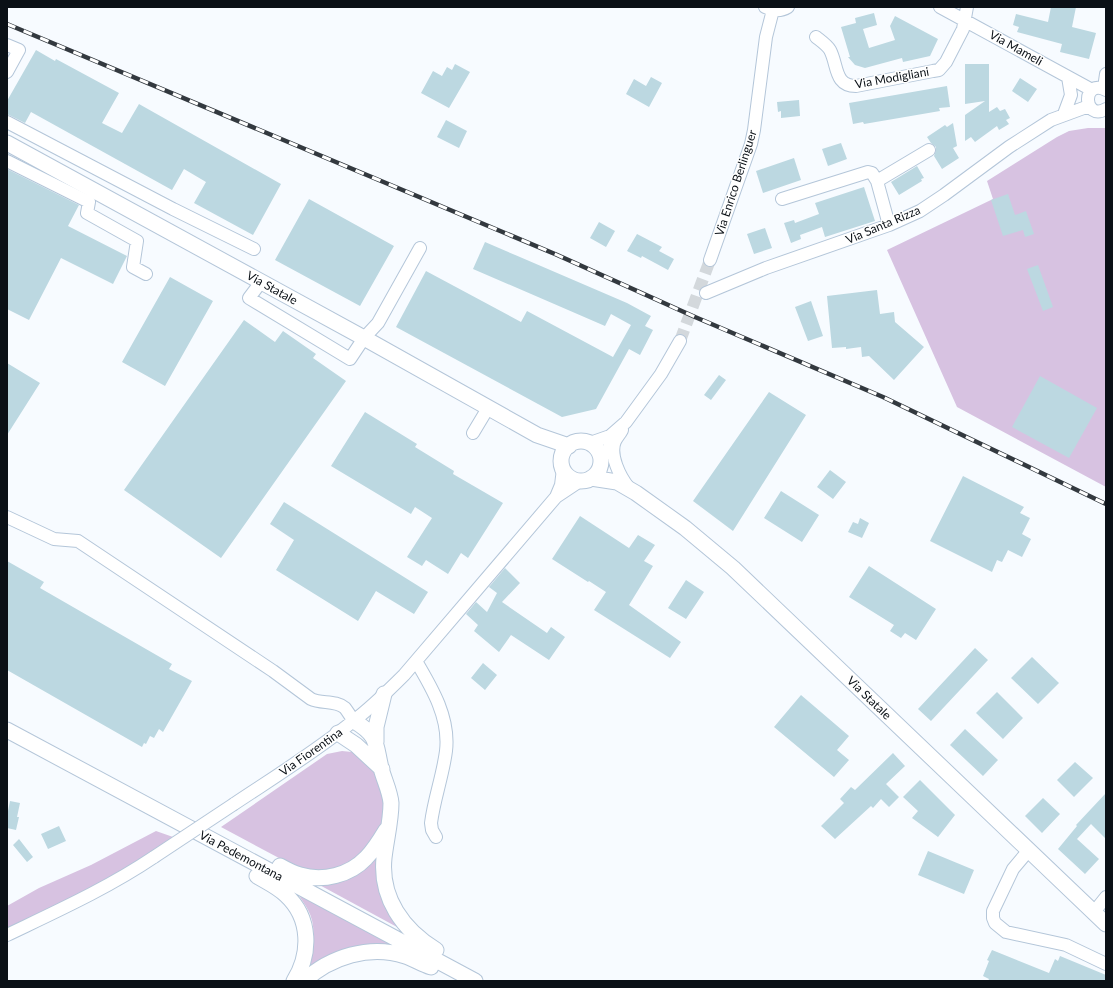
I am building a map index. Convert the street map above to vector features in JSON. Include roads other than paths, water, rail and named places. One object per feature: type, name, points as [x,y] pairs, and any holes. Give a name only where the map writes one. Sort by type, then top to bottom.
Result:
[{"type":"main road","name":"Via Statale","points":[[7,143],[364,338],[537,435],[569,446],[579,441],[590,443],[596,448],[601,459],[627,487],[680,524],[733,568],[1106,924]]},
{"type":"main road","name":"Via Statale","points":[[537,435],[562,464],[570,477],[605,479],[627,487]]},
{"type":"main road","points":[[562,464],[565,450],[569,446]]},
{"type":"main road","points":[[586,479],[598,470],[601,459]]},
{"type":"main road","points":[[384,694],[376,727],[376,742],[391,801],[391,813],[384,859],[385,880],[389,895],[397,913],[409,930],[418,938],[486,981]]},
{"type":"main road","points":[[354,721],[369,732],[376,742]]},
{"type":"main road","name":"Via Pedemontana","points":[[7,730],[475,981]]},
{"type":"main road","points":[[338,733],[356,745],[382,769]]},
{"type":"main road","points":[[147,806],[291,872],[316,878],[336,875],[360,864],[374,850],[388,828]]},
{"type":"main road","points":[[147,806],[273,884],[293,902],[303,921],[307,944],[304,961],[294,981]]},
{"type":"main road","points":[[304,981],[318,969],[334,960],[352,954],[372,952],[395,953],[405,956],[461,981]]},
{"type":"street","name":"Via Enrico Berlinguer","points":[[710,260],[754,130],[769,9],[779,10],[788,7]]},
{"type":"street","name":"Via Mameli","points":[[940,7],[1068,77],[1100,89]]},
{"type":"street","name":"Via Modigliani","points":[[816,37],[827,46],[841,80],[849,86],[856,86],[939,70],[946,62],[963,29],[967,7]]},
{"type":"street","points":[[7,45],[19,50],[7,72]]},
{"type":"street","points":[[1089,106],[1087,99],[1100,89],[1106,74]]},
{"type":"street","points":[[1064,114],[1069,104],[1071,95],[1068,77]]},
{"type":"street","name":"Via Santa Rizza","points":[[706,293],[766,268],[889,225],[920,211],[1009,147],[1051,120],[1089,106],[1095,111],[1099,112],[1106,109]]},
{"type":"street","points":[[7,122],[173,209],[254,249]]},
{"type":"street","points":[[878,181],[929,150]]},
{"type":"street","points":[[7,161],[89,202],[87,213],[137,242],[133,267],[146,274]]},
{"type":"street","points":[[782,199],[862,172],[868,172],[872,173],[878,181],[889,225]]},
{"type":"street","points":[[261,282],[249,298],[350,359],[364,338],[378,323],[420,248]]},
{"type":"street","points":[[601,459],[661,374],[680,341]]},
{"type":"street","points":[[473,433],[488,408]]},
{"type":"street","points":[[590,443],[610,436],[626,422]]},
{"type":"street","points":[[615,441],[614,456],[618,469],[627,487]]},
{"type":"street","name":"Via Fiorentina","points":[[7,935],[95,893],[137,869],[354,721],[404,675],[556,497],[561,486],[562,464]]},
{"type":"street","name":"Via Fiorentina","points":[[556,497],[586,479]]},
{"type":"street","points":[[7,517],[54,539],[78,541],[273,671],[311,699],[344,707],[354,721]]},
{"type":"street","points":[[416,661],[432,688],[440,707],[446,736],[444,763],[431,824],[432,830],[436,837]]},
{"type":"street","points":[[1029,850],[1013,869],[993,911],[995,923],[1006,932],[1066,945],[1106,964]]},
{"type":"street","points":[[1094,912],[1106,897]]},
{"type":"tunnel","points":[[680,341],[710,260]]},
{"type":"railway","points":[[7,24],[555,254],[695,317],[883,397],[1106,504]]}]
